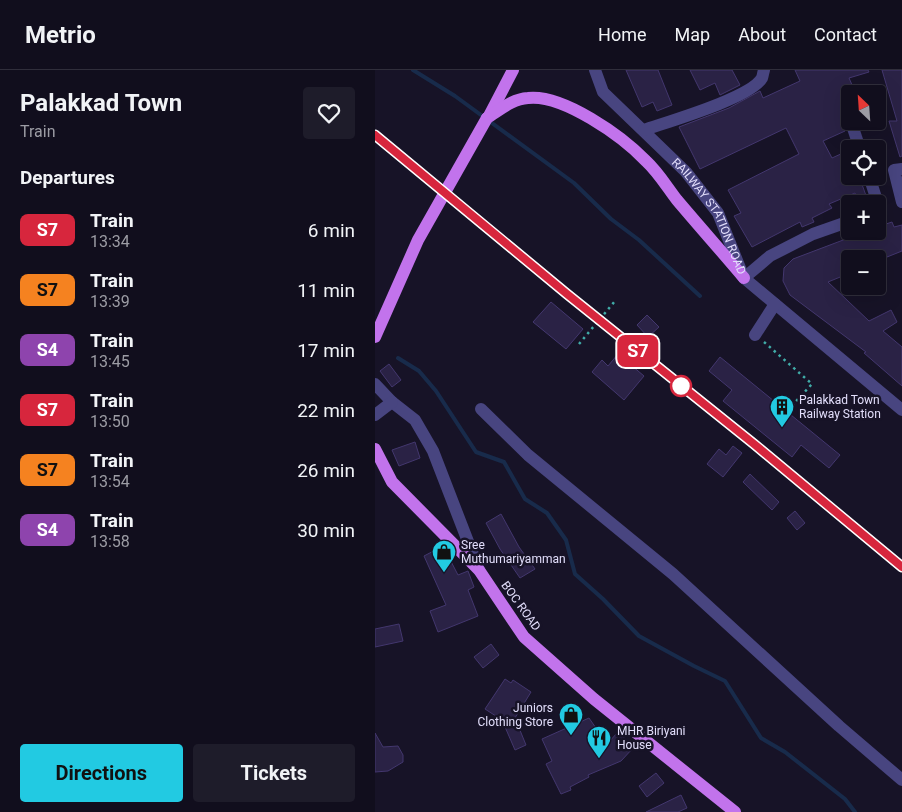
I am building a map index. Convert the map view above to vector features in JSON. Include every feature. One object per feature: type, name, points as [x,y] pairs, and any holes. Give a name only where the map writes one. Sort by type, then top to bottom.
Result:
[{"type":"main road","points":[[375,337],[418,240],[513,70]]},
{"type":"main road","points":[[487,118],[511,102],[527,98],[548,98],[568,106],[593,120],[647,161],[677,200],[744,278]]},
{"type":"main road","points":[[376,452],[392,482],[479,570]]},
{"type":"main road","name":"BOC ROAD","points":[[479,570],[524,637],[594,699],[735,812]]},
{"type":"street","name":"RAILWAY STATION ROAD","points":[[595,70],[603,92],[686,172],[718,213],[744,278],[902,410]]},
{"type":"street","points":[[644,130],[741,95],[761,79],[764,70]]},
{"type":"street","points":[[886,208],[902,202],[894,170],[902,169]]},
{"type":"street","points":[[744,278],[770,256],[813,234],[841,224]]},
{"type":"street","points":[[755,335],[775,304]]},
{"type":"street","name":"BOC ROAD","points":[[375,384],[391,402],[415,420],[433,451],[479,570]]},
{"type":"street","points":[[375,415],[391,402]]},
{"type":"street","points":[[481,409],[528,455],[673,574],[839,726],[902,780]]},
{"type":"path","points":[[579,344],[615,301]]},
{"type":"path","points":[[755,335],[812,384],[787,411]]},
{"type":"building","points":[[626,70],[658,70],[672,105],[657,111],[653,102],[642,107]]},
{"type":"building","points":[[690,70],[732,70],[740,85],[720,95],[715,83],[700,90]]},
{"type":"building","points":[[795,70],[868,70],[869,72],[849,78],[852,85],[841,85],[841,130],[845,131],[823,141],[832,158],[841,154],[841,185],[862,185],[866,195],[856,195],[855,193],[841,195],[841,199],[829,204],[832,208],[812,218],[814,222],[802,227],[800,222],[752,247],[734,216],[741,213],[728,190],[799,154],[786,128],[700,169],[679,127],[729,108],[760,91],[763,98],[800,81]]},
{"type":"building","points":[[882,70],[902,70],[902,156],[900,157],[889,121],[897,121]]},
{"type":"building","points":[[892,222],[894,227],[902,225],[902,251],[886,257],[886,250],[841,250],[841,277],[828,282],[869,321],[891,310],[897,322],[883,331],[902,347],[902,386],[864,353],[866,352],[790,295],[783,281],[784,268],[793,259],[843,240],[886,240],[886,224]]},
{"type":"building","points":[[551,302],[583,329],[566,349],[533,322]]},
{"type":"building","points":[[647,315],[659,327],[648,337],[637,325]]},
{"type":"building","points":[[618,354],[644,376],[624,400],[592,372],[602,360],[608,366]]},
{"type":"building","name":"Palakkad Town Railway Station","points":[[720,357],[840,455],[829,468],[801,445],[792,457],[723,401],[732,390],[709,371]]},
{"type":"building","points":[[389,364],[401,380],[392,387],[380,371]]},
{"type":"building","points":[[415,442],[420,458],[399,466],[392,450]]},
{"type":"building","points":[[733,446],[742,453],[723,477],[707,464],[719,449],[726,455]]},
{"type":"building","points":[[750,474],[779,502],[772,510],[743,482]]},
{"type":"building","points":[[795,511],[805,523],[797,530],[787,518]]},
{"type":"building","points":[[501,514],[519,547],[535,569],[520,578],[500,549],[486,523]]},
{"type":"building","points":[[443,546],[458,575],[468,571],[474,587],[468,590],[478,616],[438,632],[430,611],[446,605],[424,556]]},
{"type":"building","points":[[399,624],[403,641],[375,647],[375,629]]},
{"type":"building","points":[[491,644],[499,655],[483,668],[474,657]]},
{"type":"building","points":[[505,679],[511,683],[513,680],[531,692],[515,718],[526,745],[515,750],[502,720],[485,709]]},
{"type":"building","points":[[589,718],[607,744],[618,732],[634,747],[621,761],[588,775],[589,777],[570,787],[571,790],[561,794],[546,764],[552,761],[542,739]]},
{"type":"building","points":[[375,733],[383,747],[398,746],[403,755],[403,762],[388,771],[375,772]]},
{"type":"building","points":[[656,773],[664,783],[647,797],[639,786]]},
{"type":"building","points":[[681,795],[687,808],[678,812],[646,812]]},
{"type":"waterway","points":[[413,70],[455,96],[574,183],[611,219],[639,240],[700,296]]},
{"type":"waterway","points":[[398,358],[419,371],[436,391],[476,452],[504,462],[525,499],[547,513],[566,540],[575,574],[603,599],[639,636],[725,681],[761,738],[785,752],[845,799],[855,812]]},
{"type":"railway","points":[[375,135],[567,295],[754,444],[902,567]]},
{"type":"train","name":"S7","points":[[375,135],[902,567]]},
{"type":"place","name":"Palakkad Town Railway Station","points":[[782,428]]},
{"type":"place","name":"Sree Muthumariyamman","points":[[444,573]]},
{"type":"place","name":"Juniors Clothing Store","points":[[571,736]]},
{"type":"place","name":"MHR Biriyani House","points":[[599,759]]}]
